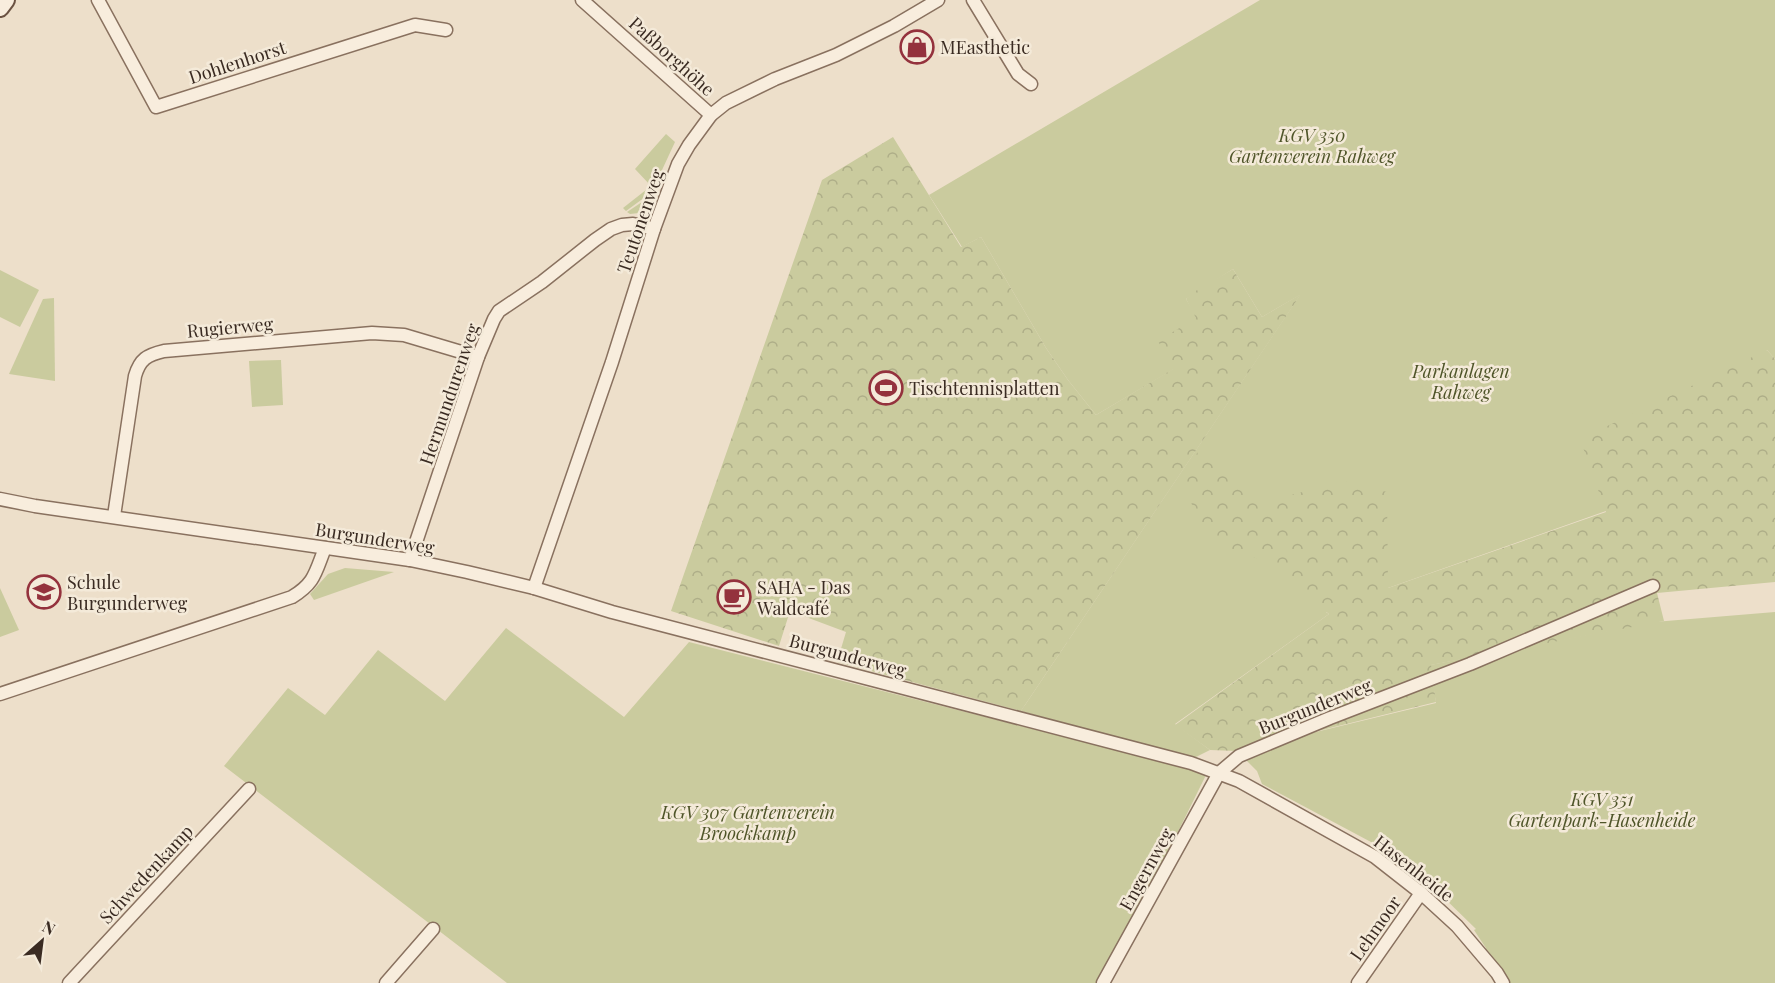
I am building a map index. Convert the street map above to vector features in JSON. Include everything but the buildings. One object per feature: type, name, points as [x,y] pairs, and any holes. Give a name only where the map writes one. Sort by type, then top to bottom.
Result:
[{"type":"main road","points":[[0,8],[6,0]]},
{"type":"street","name":"Dohlenhorst","points":[[98,0],[156,107],[415,25],[446,30]]},
{"type":"street","name":"Paßborghöhe","points":[[582,0],[711,115]]},
{"type":"street","name":"Teutonenweg","points":[[534,588],[612,362],[654,229],[678,164],[689,145],[711,115],[726,103],[750,90],[836,55],[894,26],[921,4],[938,0]]},
{"type":"street","points":[[973,0],[1018,75],[1031,84]]},
{"type":"street","name":"Hermundurenweg","points":[[410,560],[478,357],[494,319],[500,311],[611,229],[633,224],[654,229]]},
{"type":"street","name":"Rugierweg","points":[[114,516],[135,376],[138,366],[152,354],[164,351],[372,333],[404,335],[478,357]]},
{"type":"street","name":"Burgunderweg","points":[[0,499],[410,560],[534,588],[612,612],[1219,772],[1239,756],[1470,664],[1653,586]]},
{"type":"street","points":[[0,694],[291,597],[305,589],[313,579],[325,548]]},
{"type":"street","name":"Hasenheide","points":[[1219,772],[1376,857],[1457,926],[1503,983]]},
{"type":"street","name":"Engernweg","points":[[1103,983],[1219,772]]},
{"type":"street","name":"Schwedenkamp","points":[[69,983],[249,789]]},
{"type":"street","name":"Lehmoor","points":[[1358,983],[1421,893]]},
{"type":"street","points":[[386,983],[433,929]]},
{"type":"green space","points":[[1260,0],[1775,0],[1775,359],[1767,350],[1606,511],[1326,612],[1329,614],[1175,724],[1210,750],[1194,758],[1021,711],[1300,295],[1262,317],[1233,269],[1186,299],[1197,317],[1174,369],[1096,415],[1046,348],[981,237],[962,247],[929,195]]},
{"type":"green space","points":[[666,134],[675,142],[656,187],[626,211],[623,208],[651,186],[635,169]]},
{"type":"green space","points":[[893,137],[961,247],[981,237],[1046,348],[1096,415],[1173,369],[1158,341],[1196,318],[1186,299],[1194,292],[1233,269],[1262,317],[1301,294],[1021,711],[837,662],[846,632],[790,611],[779,646],[671,611],[822,180]]},
{"type":"green space","points":[[654,194],[648,212],[630,214],[627,212]]},
{"type":"green space","points":[[0,270],[39,290],[20,327],[0,317]]},
{"type":"green space","points":[[54,298],[55,381],[9,374],[43,299]]},
{"type":"green space","points":[[1767,350],[1775,359],[1775,582],[1657,593],[1664,621],[1431,665],[1436,702],[1237,751],[1210,750],[1175,725],[1329,614],[1256,558],[1212,541],[1179,481],[1201,447],[1265,502],[1343,481],[1387,492],[1388,588],[1606,512],[1580,439]]},
{"type":"green space","points":[[281,360],[283,405],[252,407],[249,361]]},
{"type":"green space","points":[[345,568],[394,572],[314,600],[310,594],[328,574]]},
{"type":"green space","points":[[0,588],[19,630],[0,637]]},
{"type":"green space","name":"KGV 351 Gartenpark-Hasenheide","points":[[1775,612],[1775,983],[1507,983],[1485,954],[1486,948],[1474,930],[1476,929],[1436,890],[1386,850],[1262,784],[1257,771],[1237,751],[1436,703],[1430,665],[1654,622]]},
{"type":"green space","name":"KGV 307 Gartenverein Broockkamp","points":[[506,628],[624,717],[689,642],[1207,773],[1098,983],[507,983],[224,766],[288,688],[325,715],[378,650],[445,701]]},
{"type":"place","name":"MEasthetic","points":[[917,47]]},
{"type":"place","name":"Tischtennisplatten","points":[[886,388]]},
{"type":"place","name":"Schule Burgunderweg","points":[[44,592]]},
{"type":"place","name":"SAHA - Das Waldcafé","points":[[734,597]]},
{"type":"park label","name":"KGV 350 Gartenverein Rahweg","points":[[1312,145]]},
{"type":"park label","name":"Parkanlagen Rahweg","points":[[1461,382]]}]
